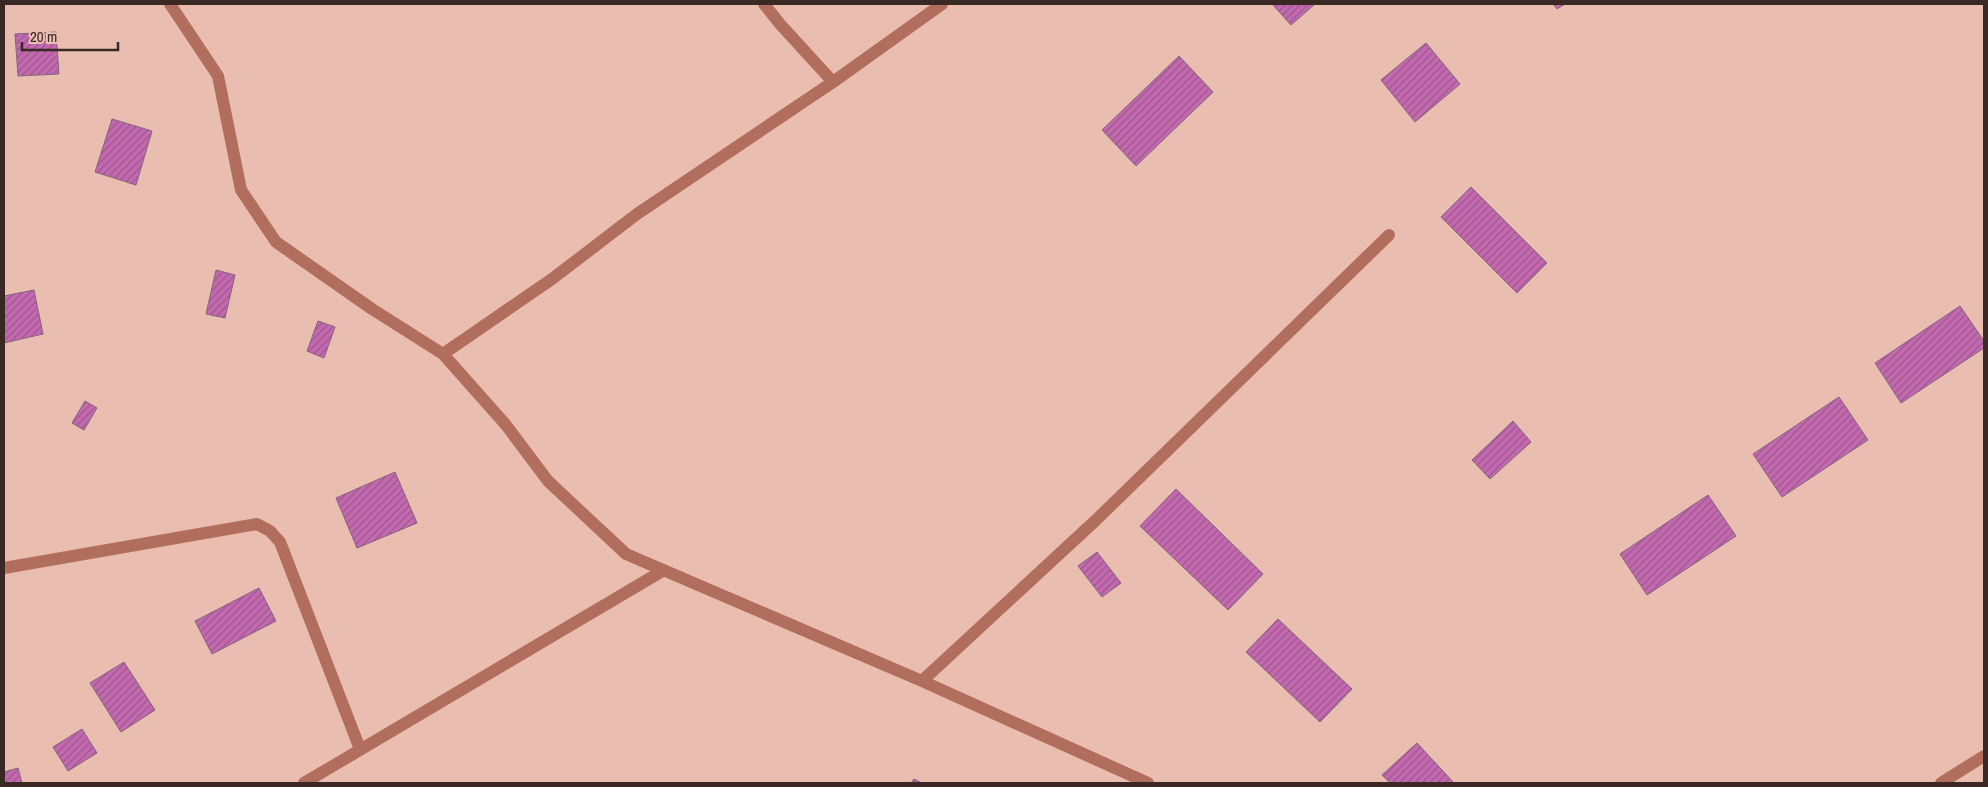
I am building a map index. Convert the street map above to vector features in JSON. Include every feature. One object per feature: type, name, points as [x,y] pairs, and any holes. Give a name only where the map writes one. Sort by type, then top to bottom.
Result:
[{"type":"street","points":[[170,4],[218,76],[241,190],[276,242],[372,309],[443,354],[506,425],[548,481],[626,554],[922,681],[1148,783]]},
{"type":"street","points":[[764,4],[833,82]]},
{"type":"street","points":[[443,354],[552,279],[637,214],[833,82],[942,4]]},
{"type":"street","points":[[922,681],[1096,520],[1389,235]]},
{"type":"street","points":[[4,568],[257,524],[270,531],[280,542],[360,749]]},
{"type":"street","points":[[304,783],[664,570]]},
{"type":"street","points":[[1941,783],[1984,756]]},
{"type":"building","points":[[1272,4],[1315,4],[1291,25]]},
{"type":"building","points":[[1553,4],[1565,4],[1557,9]]},
{"type":"building","points":[[56,32],[59,74],[18,76],[15,34]]},
{"type":"building","points":[[1426,43],[1460,84],[1415,122],[1381,80]]},
{"type":"building","points":[[1179,56],[1213,92],[1136,166],[1102,130]]},
{"type":"building","points":[[112,119],[152,131],[136,185],[95,172]]},
{"type":"building","points":[[1471,187],[1547,263],[1517,293],[1441,217]]},
{"type":"building","points":[[216,270],[235,275],[225,318],[206,314]]},
{"type":"building","points":[[34,290],[43,334],[4,343],[4,296]]},
{"type":"building","points":[[1960,306],[1984,341],[1984,348],[1901,403],[1875,363]]},
{"type":"building","points":[[318,321],[335,327],[324,358],[307,351]]},
{"type":"building","points":[[1839,397],[1868,440],[1782,497],[1753,454]]},
{"type":"building","points":[[85,401],[97,408],[84,430],[72,423]]},
{"type":"building","points":[[1513,421],[1531,442],[1490,479],[1472,460]]},
{"type":"building","points":[[395,472],[417,523],[357,548],[336,498]]},
{"type":"building","points":[[1176,489],[1263,574],[1228,610],[1140,526]]},
{"type":"building","points":[[1708,495],[1736,536],[1647,595],[1620,554]]},
{"type":"building","points":[[1097,552],[1121,583],[1102,597],[1078,566]]},
{"type":"building","points":[[259,588],[276,621],[212,654],[195,621]]},
{"type":"building","points":[[1278,619],[1352,689],[1320,722],[1246,652]]},
{"type":"building","points":[[124,662],[155,710],[121,732],[90,683]]},
{"type":"building","points":[[82,729],[97,753],[68,771],[53,747]]},
{"type":"building","points":[[1417,743],[1454,783],[1390,783],[1382,775]]},
{"type":"building","points":[[18,768],[22,783],[4,783],[4,772]]},
{"type":"building","points":[[914,779],[922,783],[911,783]]}]
